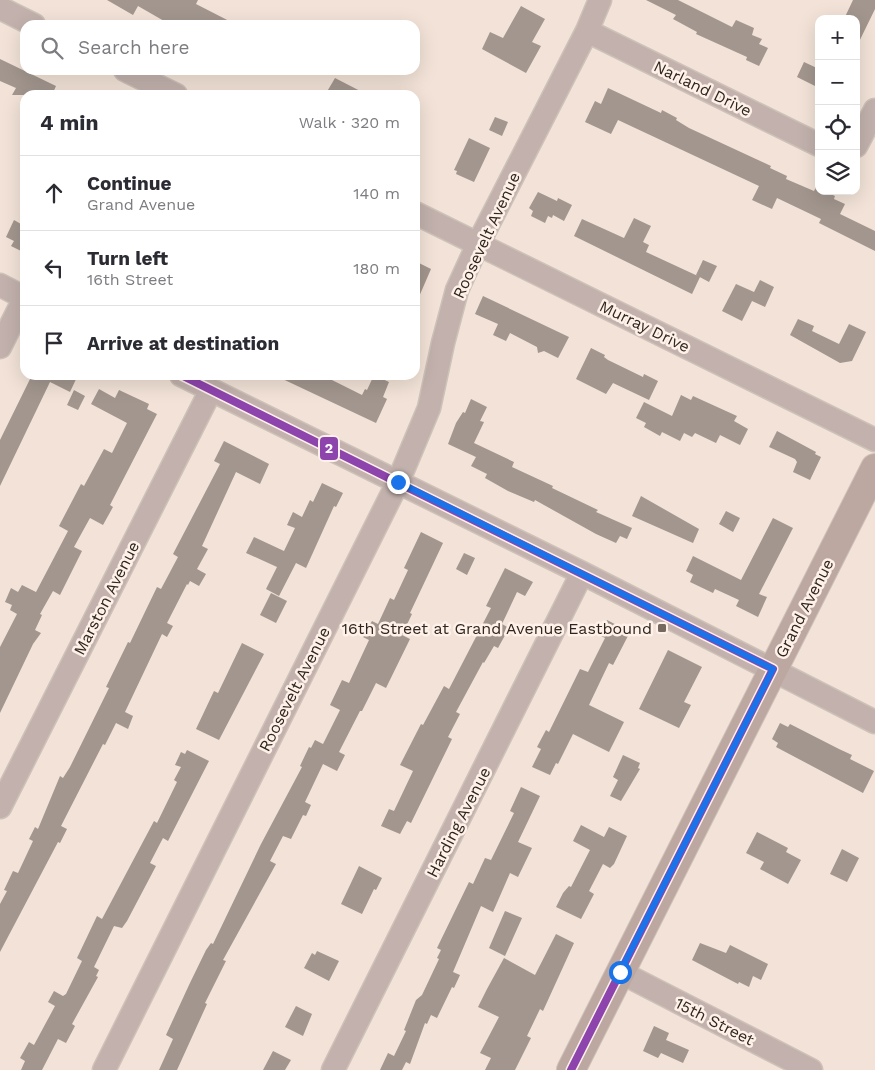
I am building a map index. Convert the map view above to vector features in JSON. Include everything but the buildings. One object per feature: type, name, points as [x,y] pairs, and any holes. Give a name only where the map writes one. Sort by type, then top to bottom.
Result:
[{"type":"main road","name":"Grand Avenue","points":[[571,1070],[875,468]]},
{"type":"street","name":"Roosevelt Avenue","points":[[104,1070],[398,482],[429,408],[457,290],[478,244],[587,31],[600,0]]},
{"type":"street","points":[[0,8],[24,20]]},
{"type":"street","name":"Narland Drive","points":[[587,31],[815,143]]},
{"type":"street","points":[[135,75],[166,90]]},
{"type":"street","points":[[860,138],[875,110]]},
{"type":"street","name":"Murray Drive","points":[[420,215],[875,440]]},
{"type":"street","points":[[0,285],[20,295]]},
{"type":"street","points":[[0,347],[20,307]]},
{"type":"street","points":[[191,380],[582,573],[875,722]]},
{"type":"street","name":"Marston Avenue","points":[[0,807],[211,390]]},
{"type":"street","name":"Harding Avenue","points":[[333,1070],[582,573]]},
{"type":"street","name":"15th Street","points":[[620,972],[808,1069]]},
{"type":"transit line","name":"2","points":[[191,380],[773,669]]},
{"type":"transit line","name":"2","points":[[571,1070],[773,669]]},
{"type":"place","name":"16th Street at Grand Avenue Eastbound","points":[[662,628]]},
{"type":"route","points":[[398,482],[773,669],[620,972]]}]
